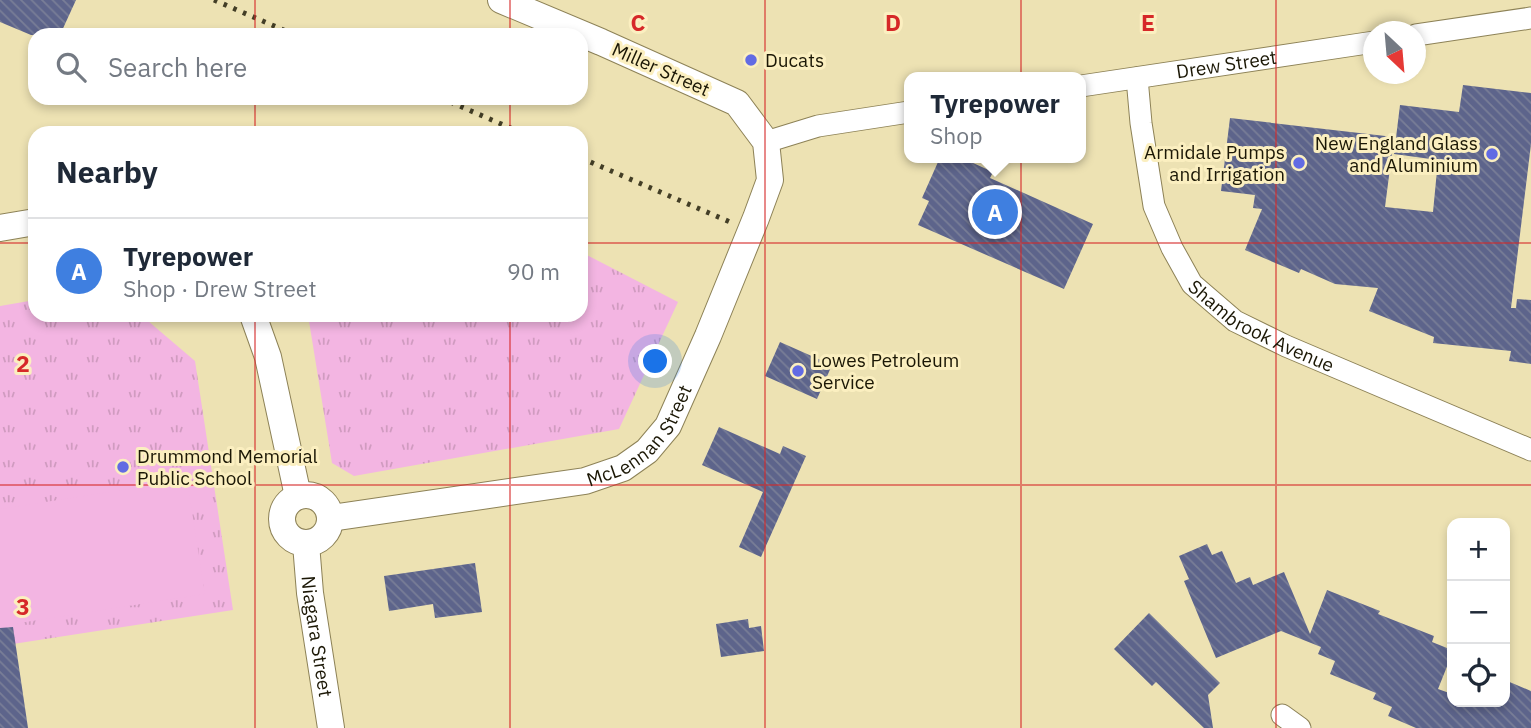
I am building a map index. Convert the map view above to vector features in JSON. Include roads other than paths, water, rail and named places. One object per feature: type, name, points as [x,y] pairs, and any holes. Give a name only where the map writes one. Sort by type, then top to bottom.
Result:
[{"type":"street","name":"Miller Street","points":[[501,0],[568,28]]},
{"type":"street","points":[[1426,34],[1531,18]]},
{"type":"street","name":"Miller Street","points":[[588,37],[737,103],[766,142]]},
{"type":"street","name":"Drew Street","points":[[1086,85],[1363,44]]},
{"type":"street","name":"Shambrook Avenue","points":[[1137,78],[1154,206],[1172,248],[1192,284],[1235,321],[1286,346],[1531,450]]},
{"type":"street","points":[[766,142],[818,126],[904,113]]},
{"type":"street","name":"McLennan Street","points":[[331,518],[585,481],[623,468],[647,451],[668,426],[757,218],[770,180],[766,142]]},
{"type":"street","points":[[0,228],[28,223]]},
{"type":"street","points":[[256,322],[268,357],[298,496]]},
{"type":"street","points":[[309,494],[328,507],[331,518],[321,539],[306,544],[296,542],[283,528],[281,518],[284,509],[289,500],[298,496],[309,494]]},
{"type":"street","name":"Niagara Street","points":[[306,544],[310,593],[331,728]]},
{"type":"street","points":[[1282,715],[1300,728]]},
{"type":"railway","points":[[214,0],[279,28]]},
{"type":"railway","points":[[457,105],[506,126]]},
{"type":"railway","points":[[588,161],[730,222]]},
{"type":"place","name":"Ducats","points":[[751,60]]},
{"type":"place","name":"New England Glass and Aluminium","points":[[1492,154]]},
{"type":"place","name":"Armidale Pumps and Irrigation","points":[[1299,163]]},
{"type":"place","name":"Tyrepower","points":[[995,212]]},
{"type":"place","name":"Lowes Petroleum Service","points":[[798,371]]},
{"type":"place","name":"Drummond Memorial Public School","points":[[123,467]]}]
